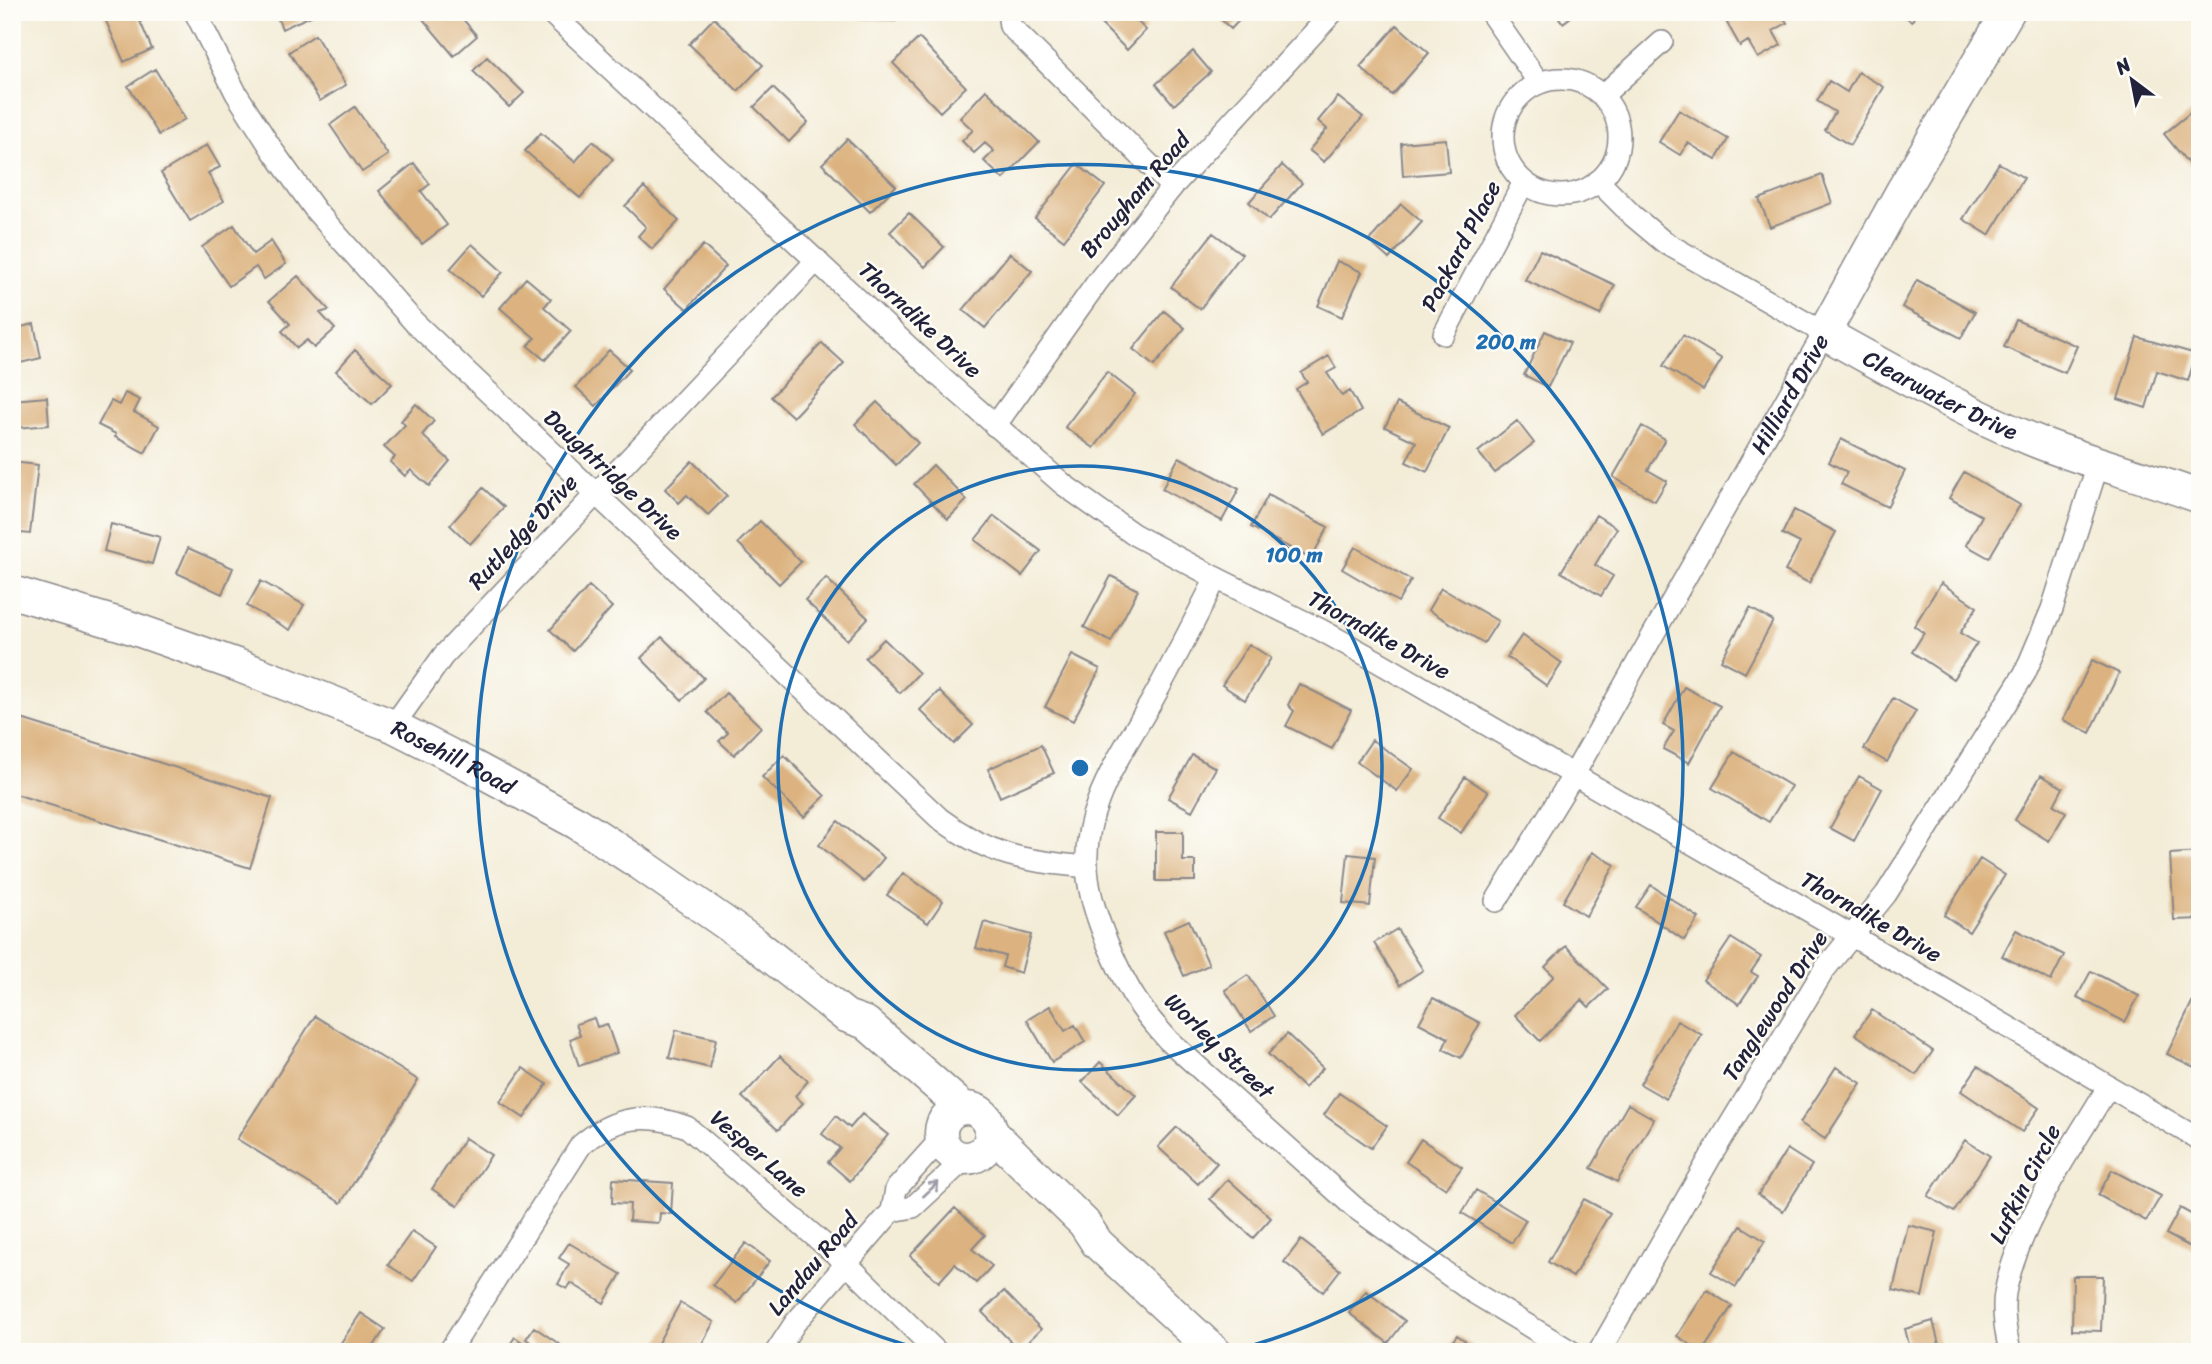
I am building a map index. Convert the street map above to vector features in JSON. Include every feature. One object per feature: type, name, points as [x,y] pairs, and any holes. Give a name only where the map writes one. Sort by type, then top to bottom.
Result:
[{"type":"main road","name":"Hilliard Drive","points":[[1824,334],[1901,193],[2008,12]]},
{"type":"main road","name":"Clearwater Drive","points":[[1824,334],[1968,411],[2034,441],[2200,497]]},
{"type":"main road","name":"Rosehill Road","points":[[12,592],[182,645],[393,726],[519,790],[642,865],[754,943],[846,1016],[866,1023],[964,1108]]},
{"type":"main road","name":"Rosehill Road","points":[[846,1016],[852,1031],[923,1093],[933,1106],[941,1134]]},
{"type":"main road","points":[[977,1149],[985,1117],[972,1109],[955,1110],[948,1115],[941,1134],[950,1153],[977,1149],[1084,1223],[1097,1243],[1215,1352]]},
{"type":"street","name":"Daughtridge Drive","points":[[195,12],[236,93],[273,151],[316,211],[414,322],[939,818],[961,835],[985,848],[1011,857],[1087,867]]},
{"type":"street","name":"Thorndike Drive","points":[[550,12],[995,426],[1110,520],[1216,578],[1332,636],[2200,1140]]},
{"type":"street","points":[[1008,12],[1010,26],[1172,187]]},
{"type":"street","name":"Brougham Road","points":[[995,426],[1098,281],[1172,187],[1333,12]]},
{"type":"street","points":[[1490,12],[1539,83]]},
{"type":"street","points":[[1602,96],[1662,42]]},
{"type":"street","points":[[1556,79],[1573,80],[1589,86],[1602,96],[1611,107],[1619,133],[1614,160],[1598,181],[1574,193],[1561,195],[1548,194],[1524,182],[1511,167],[1504,148],[1503,128],[1510,109],[1522,94],[1539,83],[1556,79]]},
{"type":"street","name":"Clearwater Drive","points":[[1598,181],[1664,242],[1824,334]]},
{"type":"street","name":"Packard Place","points":[[1444,334],[1524,182]]},
{"type":"street","name":"Rutledge Drive","points":[[393,726],[443,656],[817,260]]},
{"type":"street","name":"Hilliard Drive","points":[[1496,901],[1573,776],[1824,334]]},
{"type":"street","name":"Tanglewood Drive","points":[[1599,1352],[1711,1156],[1824,970],[1886,894],[2025,673],[2052,609],[2098,464]]},
{"type":"street","name":"Worley Street","points":[[1216,578],[1098,801],[1090,828],[1087,867],[1089,892],[1096,919],[1126,985],[1168,1040],[1354,1208],[1471,1291],[1572,1352]]},
{"type":"street","name":"Lufkin Circle","points":[[2010,1352],[2005,1322],[2005,1295],[2017,1251],[2036,1210],[2108,1087]]},
{"type":"street","name":"Vesper Lane","points":[[449,1352],[581,1146],[603,1129],[629,1120],[656,1118],[687,1127],[846,1264],[937,1352]]},
{"type":"street","name":"Landau Road","points":[[776,1352],[795,1323],[892,1211],[896,1189],[941,1134]]},
{"type":"street","name":"Landau Road","points":[[892,1211],[913,1207],[977,1149]]},
{"type":"building","points":[[102,12],[136,12],[152,49],[124,62]]},
{"type":"building","points":[[275,12],[311,12],[313,15],[282,29]]},
{"type":"building","points":[[417,12],[457,12],[477,36],[454,56]]},
{"type":"building","points":[[861,12],[897,12],[896,21],[860,19]]},
{"type":"building","points":[[1094,12],[1128,12],[1146,30],[1127,50],[1092,15]]},
{"type":"building","points":[[1213,12],[1247,12],[1231,29]]},
{"type":"building","points":[[1554,12],[1577,12],[1563,23]]},
{"type":"building","points":[[1745,12],[1780,12],[1787,23],[1773,31],[1781,45],[1758,58],[1748,41],[1740,46],[1727,23]]},
{"type":"building","points":[[1897,12],[1917,12],[1912,21]]},
{"type":"building","points":[[714,18],[763,65],[738,91],[689,44]]},
{"type":"building","points":[[1397,25],[1429,53],[1392,95],[1360,67]]},
{"type":"building","points":[[315,35],[346,85],[320,101],[289,52]]},
{"type":"building","points":[[919,38],[966,87],[940,112],[893,63]]},
{"type":"building","points":[[1193,51],[1211,72],[1174,105],[1156,84]]},
{"type":"building","points":[[487,57],[524,93],[509,107],[473,71]]},
{"type":"building","points":[[155,69],[185,119],[159,135],[128,86]]},
{"type":"building","points":[[1858,72],[1884,87],[1850,145],[1825,130],[1835,112],[1817,101],[1829,81],[1847,92]]},
{"type":"building","points":[[773,88],[808,122],[789,142],[754,107]]},
{"type":"building","points":[[986,90],[1039,142],[1003,179],[984,161],[994,151],[985,143],[974,153],[962,141],[973,130],[960,118]]},
{"type":"building","points":[[1338,97],[1363,117],[1324,162],[1309,150],[1327,129],[1318,121]]},
{"type":"building","points":[[355,107],[388,155],[362,172],[330,125]]},
{"type":"building","points":[[1679,110],[1728,139],[1716,160],[1688,143],[1680,155],[1659,142]]},
{"type":"building","points":[[2190,113],[2200,125],[2200,178],[2164,134]]},
{"type":"building","points":[[541,133],[575,162],[593,141],[613,159],[580,198],[525,151]]},
{"type":"building","points":[[847,139],[896,186],[870,212],[822,164]]},
{"type":"building","points":[[1446,139],[1449,172],[1403,176],[1401,143]]},
{"type":"building","points":[[207,145],[220,167],[208,173],[224,201],[190,221],[161,173]]},
{"type":"building","points":[[414,163],[430,184],[421,191],[447,225],[422,244],[379,191]]},
{"type":"building","points":[[1999,163],[2024,178],[1989,235],[1963,219]]},
{"type":"building","points":[[1077,164],[1105,186],[1064,240],[1035,218]]},
{"type":"building","points":[[1282,165],[1302,183],[1269,220],[1249,202]]},
{"type":"building","points":[[1822,175],[1832,203],[1770,227],[1759,199]]},
{"type":"building","points":[[644,187],[679,221],[652,249],[638,236],[646,227],[625,206]]},
{"type":"building","points":[[1401,204],[1422,222],[1389,259],[1369,241]]},
{"type":"building","points":[[909,213],[944,247],[925,267],[890,232]]},
{"type":"building","points":[[234,225],[253,254],[271,241],[286,264],[264,279],[256,267],[229,286],[202,247]]},
{"type":"building","points":[[1213,233],[1242,254],[1200,309],[1171,287]]},
{"type":"building","points":[[472,244],[503,272],[481,296],[450,269]]},
{"type":"building","points":[[703,245],[726,266],[687,309],[664,289]]},
{"type":"building","points":[[1540,250],[1615,285],[1600,315],[1525,280]]},
{"type":"building","points":[[1010,253],[1032,271],[985,328],[963,310]]},
{"type":"building","points":[[1337,261],[1362,272],[1342,317],[1318,306]]},
{"type":"building","points":[[298,276],[329,310],[320,313],[335,329],[314,348],[307,340],[297,348],[282,331],[290,324],[269,301]]},
{"type":"building","points":[[526,278],[551,299],[544,307],[571,331],[545,360],[528,346],[535,338],[500,308]]},
{"type":"building","points":[[1917,280],[1975,312],[1961,338],[1902,307]]},
{"type":"building","points":[[1164,311],[1185,328],[1154,366],[1133,349]]},
{"type":"building","points":[[2016,320],[2077,346],[2065,373],[2004,347]]},
{"type":"building","points":[[34,324],[41,358],[12,365],[12,329]]},
{"type":"building","points":[[1545,331],[1570,343],[1548,387],[1524,375]]},
{"type":"building","points":[[1683,335],[1722,359],[1703,390],[1663,366]]},
{"type":"building","points":[[2137,337],[2196,354],[2188,381],[2157,371],[2146,408],[2118,399]]},
{"type":"building","points":[[822,343],[844,363],[793,417],[771,397]]},
{"type":"building","points":[[355,350],[392,384],[372,404],[336,371]]},
{"type":"building","points":[[609,350],[630,369],[596,406],[576,387]]},
{"type":"building","points":[[1329,356],[1336,368],[1327,373],[1342,396],[1350,391],[1361,411],[1323,434],[1296,389],[1307,382],[1301,373]]},
{"type":"building","points":[[1107,372],[1135,394],[1094,448],[1065,427]]},
{"type":"building","points":[[125,393],[140,400],[134,412],[159,426],[145,453],[98,425],[111,401],[119,405]]},
{"type":"building","points":[[47,397],[49,425],[17,428],[16,413],[12,413],[12,400]]},
{"type":"building","points":[[877,402],[918,443],[896,465],[855,424]]},
{"type":"building","points":[[1397,403],[1449,428],[1427,472],[1406,462],[1416,442],[1385,427]]},
{"type":"building","points":[[416,404],[434,421],[422,435],[450,461],[429,486],[411,470],[405,476],[390,462],[395,457],[384,447],[405,425],[401,421]]},
{"type":"building","points":[[1517,421],[1534,443],[1495,473],[1478,452]]},
{"type":"building","points":[[1642,426],[1665,439],[1648,470],[1667,481],[1655,501],[1613,477]]},
{"type":"building","points":[[1841,439],[1905,471],[1887,507],[1841,484],[1847,472],[1829,462]]},
{"type":"building","points":[[1179,457],[1239,489],[1222,521],[1162,489]]},
{"type":"building","points":[[692,461],[727,496],[708,515],[687,495],[679,503],[665,489]]},
{"type":"building","points":[[12,462],[38,465],[30,534],[12,532]]},
{"type":"building","points":[[933,465],[967,500],[948,519],[914,484]]},
{"type":"building","points":[[1964,472],[2020,505],[1989,558],[1966,545],[1982,516],[1949,498]]},
{"type":"building","points":[[483,488],[504,507],[470,544],[450,525]]},
{"type":"building","points":[[1268,495],[1328,527],[1311,559],[1251,527]]},
{"type":"building","points":[[1794,510],[1836,532],[1809,583],[1785,571],[1800,543],[1782,534]]},
{"type":"building","points":[[1596,515],[1617,528],[1595,565],[1613,576],[1601,596],[1561,572]]},
{"type":"building","points":[[994,516],[1041,551],[1022,576],[975,540]]},
{"type":"building","points":[[760,521],[801,562],[779,584],[738,543]]},
{"type":"building","points":[[111,524],[160,537],[152,564],[104,551]]},
{"type":"building","points":[[1355,547],[1411,580],[1398,602],[1342,569]]},
{"type":"building","points":[[188,548],[233,568],[222,594],[177,573]]},
{"type":"building","points":[[1111,576],[1138,590],[1111,642],[1084,627]]},
{"type":"building","points":[[826,578],[868,618],[847,640],[805,600]]},
{"type":"building","points":[[261,581],[304,605],[290,630],[247,606]]},
{"type":"building","points":[[1941,583],[1977,607],[1960,633],[1977,643],[1953,679],[1912,652],[1924,633],[1914,626]]},
{"type":"building","points":[[589,586],[612,607],[573,651],[550,630]]},
{"type":"building","points":[[1441,588],[1498,621],[1484,643],[1428,610]]},
{"type":"building","points":[[1750,608],[1773,621],[1745,673],[1721,660]]},
{"type":"building","points":[[1522,635],[1562,663],[1547,686],[1507,657]]},
{"type":"building","points":[[662,637],[704,678],[682,700],[641,658]]},
{"type":"building","points":[[884,639],[919,673],[900,693],[865,658]]},
{"type":"building","points":[[1249,644],[1271,658],[1245,700],[1222,685]]},
{"type":"building","points":[[1072,655],[1100,669],[1073,721],[1045,707]]},
{"type":"building","points":[[2092,660],[2119,673],[2090,733],[2063,720]]},
{"type":"building","points":[[1299,684],[1351,710],[1332,749],[1286,726],[1294,711],[1288,705]]},
{"type":"building","points":[[1684,687],[1720,706],[1689,763],[1663,749],[1674,731],[1663,725]]},
{"type":"building","points":[[939,691],[973,725],[954,744],[920,710]]},
{"type":"building","points":[[726,693],[761,727],[734,755],[719,741],[728,733],[707,712]]},
{"type":"building","points":[[1893,698],[1916,711],[1887,762],[1864,749]]},
{"type":"building","points":[[12,716],[272,798],[250,868],[12,793]]},
{"type":"building","points":[[1372,740],[1413,769],[1397,791],[1357,762]]},
{"type":"building","points":[[1041,745],[1054,773],[1000,797],[988,769]]},
{"type":"building","points":[[1734,752],[1791,786],[1769,822],[1712,788]]},
{"type":"building","points":[[784,755],[825,796],[804,817],[762,777]]},
{"type":"building","points":[[1192,755],[1216,768],[1192,811],[1168,798]]},
{"type":"building","points":[[2041,775],[2063,788],[2054,805],[2066,812],[2049,841],[2015,820]]},
{"type":"building","points":[[1859,776],[1882,789],[1854,841],[1830,828]]},
{"type":"building","points":[[1465,777],[1488,792],[1461,833],[1438,818]]},
{"type":"building","points":[[838,821],[884,858],[864,882],[819,845]]},
{"type":"building","points":[[1156,832],[1183,832],[1183,861],[1195,861],[1195,881],[1156,881]]},
{"type":"building","points":[[1592,852],[1615,865],[1586,916],[1563,902]]},
{"type":"building","points":[[2200,852],[2200,919],[2174,920],[2170,854]]},
{"type":"building","points":[[1348,854],[1375,857],[1370,906],[1343,903]]},
{"type":"building","points":[[1980,859],[2005,875],[1969,932],[1944,915]]},
{"type":"building","points":[[903,873],[943,901],[928,923],[887,895]]},
{"type":"building","points":[[1651,885],[1699,918],[1684,940],[1636,907]]},
{"type":"building","points":[[1189,920],[1209,965],[1184,976],[1164,931]]},
{"type":"building","points":[[984,922],[1031,935],[1021,973],[1002,967],[1005,956],[976,948]]},
{"type":"building","points":[[1397,929],[1423,970],[1400,985],[1374,943]]},
{"type":"building","points":[[2016,930],[2064,955],[2051,981],[2002,956]]},
{"type":"building","points":[[1731,938],[1761,957],[1751,972],[1758,976],[1739,1004],[1703,980]]},
{"type":"building","points":[[1566,946],[1608,989],[1589,1007],[1582,1000],[1540,1041],[1515,1015],[1554,976],[1545,967]]},
{"type":"building","points":[[2091,971],[2139,996],[2125,1022],[2077,997]]},
{"type":"building","points":[[1248,975],[1274,1016],[1251,1031],[1225,990]]},
{"type":"building","points":[[2196,994],[2200,995],[2200,1054],[2194,1067],[2167,1054]]},
{"type":"building","points":[[1433,998],[1480,1023],[1461,1058],[1443,1049],[1448,1038],[1419,1023]]},
{"type":"building","points":[[1050,1006],[1065,1031],[1075,1025],[1085,1042],[1052,1062],[1027,1020]]},
{"type":"building","points":[[1872,1010],[1933,1051],[1916,1075],[1855,1034]]},
{"type":"building","points":[[315,1016],[418,1080],[341,1203],[237,1139]]},
{"type":"building","points":[[594,1018],[597,1027],[607,1024],[617,1053],[579,1066],[570,1039],[580,1035],[576,1024]]},
{"type":"building","points":[[1677,1021],[1702,1035],[1666,1099],[1640,1084]]},
{"type":"building","points":[[676,1030],[716,1039],[710,1068],[669,1058]]},
{"type":"building","points":[[1287,1034],[1323,1068],[1304,1088],[1268,1054]]},
{"type":"building","points":[[780,1056],[808,1081],[795,1096],[803,1103],[778,1130],[742,1097]]},
{"type":"building","points":[[1100,1062],[1136,1095],[1118,1115],[1082,1082]]},
{"type":"building","points":[[1978,1066],[2039,1108],[2022,1132],[1961,1091]]},
{"type":"building","points":[[1836,1067],[1861,1083],[1825,1139],[1800,1123]]},
{"type":"building","points":[[523,1068],[547,1084],[524,1118],[500,1102]]},
{"type":"building","points":[[1339,1093],[1387,1126],[1371,1148],[1324,1115]]},
{"type":"building","points":[[1628,1104],[1654,1119],[1617,1182],[1591,1168]]},
{"type":"building","points":[[862,1114],[888,1135],[850,1181],[828,1162],[840,1148],[822,1134],[836,1116],[850,1128]]},
{"type":"building","points":[[1177,1127],[1217,1163],[1198,1184],[1158,1147]]},
{"type":"building","points":[[465,1138],[491,1155],[458,1206],[432,1189]]},
{"type":"building","points":[[1421,1139],[1462,1167],[1446,1189],[1406,1162]]},
{"type":"building","points":[[1965,1140],[1990,1156],[1954,1212],[1928,1196]]},
{"type":"building","points":[[1787,1149],[1812,1165],[1783,1211],[1758,1195]]},
{"type":"building","points":[[2112,1170],[2161,1196],[2146,1221],[2098,1195]]},
{"type":"building","points":[[613,1179],[673,1183],[671,1214],[660,1213],[659,1223],[629,1221],[630,1204],[612,1203]]},
{"type":"building","points":[[1228,1179],[1271,1218],[1253,1238],[1210,1199]]},
{"type":"building","points":[[1476,1190],[1526,1220],[1512,1243],[1462,1213]]},
{"type":"building","points":[[1584,1199],[1610,1213],[1573,1277],[1548,1262]]},
{"type":"building","points":[[955,1208],[985,1235],[972,1249],[992,1266],[976,1283],[955,1264],[939,1282],[910,1256]]},
{"type":"building","points":[[2180,1208],[2200,1219],[2200,1252],[2166,1234]]},
{"type":"building","points":[[1908,1225],[1937,1232],[1922,1297],[1893,1290]]},
{"type":"building","points":[[1741,1226],[1765,1241],[1736,1287],[1711,1272]]},
{"type":"building","points":[[412,1231],[436,1247],[413,1281],[388,1265]]},
{"type":"building","points":[[1301,1240],[1340,1270],[1323,1292],[1284,1262]]},
{"type":"building","points":[[569,1243],[621,1274],[604,1303],[571,1283],[567,1289],[558,1284],[569,1264],[559,1258]]},
{"type":"building","points":[[746,1243],[770,1261],[737,1303],[713,1285]]},
{"type":"building","points":[[2073,1276],[2103,1276],[2101,1331],[2072,1330]]},
{"type":"building","points":[[1707,1290],[1732,1306],[1702,1352],[1677,1336]]},
{"type":"building","points":[[1004,1291],[1041,1329],[1019,1350],[982,1312]]},
{"type":"building","points":[[1366,1291],[1405,1321],[1388,1343],[1349,1313]]},
{"type":"building","points":[[680,1303],[714,1322],[697,1352],[654,1350]]},
{"type":"building","points":[[361,1313],[385,1329],[370,1352],[345,1352],[338,1347]]},
{"type":"building","points":[[1933,1321],[1941,1352],[1911,1352],[1905,1329]]},
{"type":"building","points":[[534,1327],[571,1352],[505,1352],[515,1337],[533,1350],[536,1346],[526,1339]]},
{"type":"building","points":[[1457,1335],[1480,1352],[1445,1352]]}]
